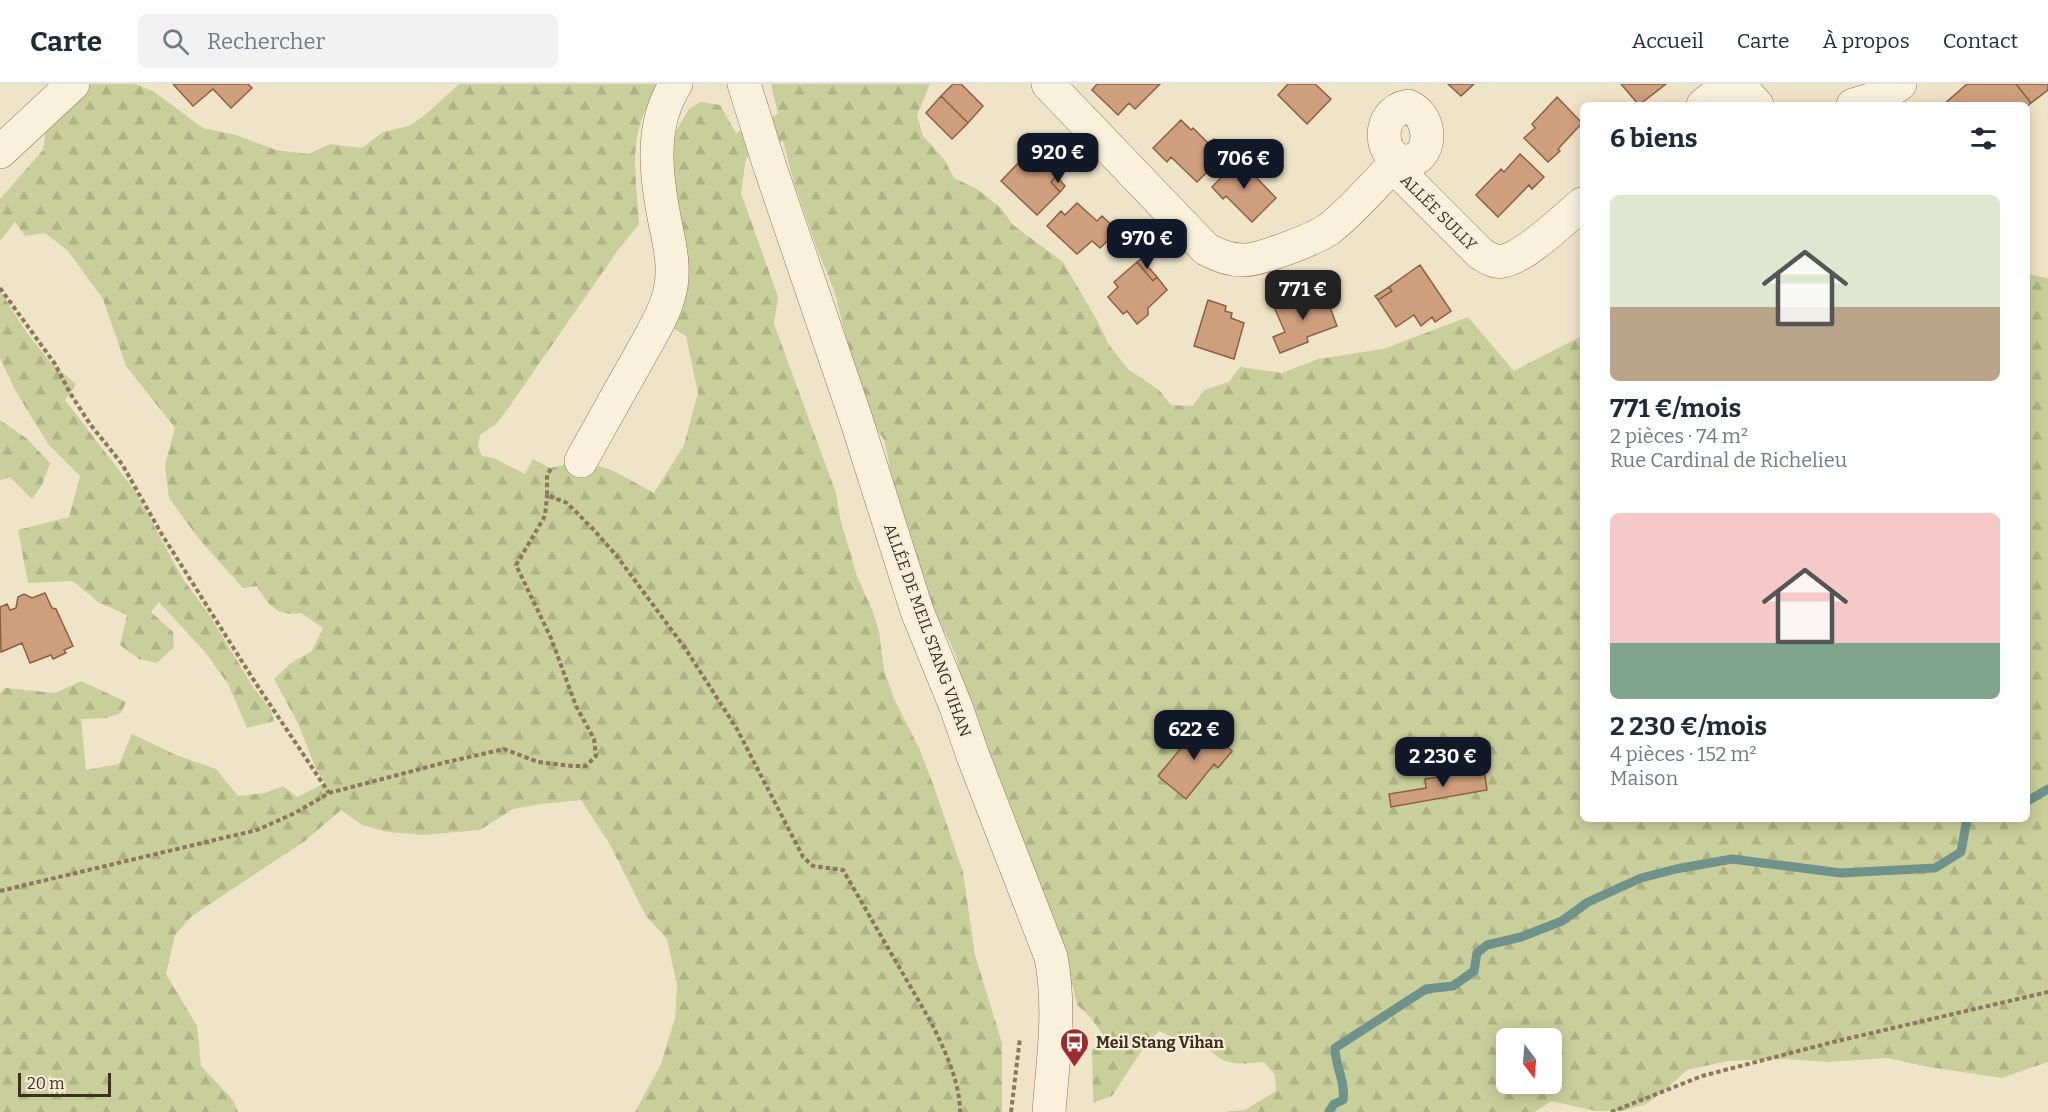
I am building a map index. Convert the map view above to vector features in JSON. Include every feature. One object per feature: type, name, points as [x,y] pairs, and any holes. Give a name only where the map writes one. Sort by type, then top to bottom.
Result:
[{"type":"street","points":[[0,152],[73,84]]},
{"type":"street","points":[[581,461],[658,323],[669,295],[672,274],[671,255],[661,205],[656,158],[661,119],[676,84]]},
{"type":"street","name":"ALLÉE DE MEIL STANG VIHAN","points":[[744,84],[856,419],[917,611],[1051,957],[1056,1008],[1049,1112]]},
{"type":"street","points":[[1048,84],[1206,249],[1228,258],[1242,260],[1259,257],[1328,230],[1396,163]]},
{"type":"street","points":[[1707,102],[1729,84]]},
{"type":"street","points":[[1738,84],[1754,102]]},
{"type":"street","points":[[1863,102],[1880,97],[1900,84]]},
{"type":"street","name":"ALLÉE SULLY","points":[[1392,96],[1384,132],[1385,145],[1396,163],[1481,254],[1501,262],[1518,256],[1580,206]]},
{"type":"path","points":[[0,288],[55,364],[90,424],[122,464],[161,533],[255,682],[329,793]]},
{"type":"path","points":[[0,891],[257,830],[295,813],[329,793],[504,749],[538,762],[572,766],[586,765],[596,756],[594,739],[576,706],[551,638],[516,565],[545,516],[547,475],[561,455],[581,461]]},
{"type":"path","points":[[547,495],[567,503],[601,538],[685,648],[737,729],[803,857],[813,866],[843,870],[942,1044],[957,1086],[960,1112]]},
{"type":"path","points":[[1611,1112],[1702,1076],[1833,1042],[2048,992]]},
{"type":"green space","points":[[89,84],[135,84],[153,91],[203,128],[236,135],[276,150],[308,154],[330,144],[362,148],[383,132],[409,126],[424,116],[459,84],[663,84],[651,100],[638,133],[635,168],[639,224],[618,250],[507,410],[496,424],[480,435],[478,447],[482,456],[493,458],[525,474],[533,459],[550,468],[581,461],[612,470],[654,493],[684,445],[698,393],[686,336],[671,327],[667,162],[676,131],[689,109],[700,102],[720,105],[736,133],[778,114],[771,84],[930,84],[917,115],[923,136],[944,159],[954,178],[977,189],[1001,208],[1013,225],[1063,262],[1109,345],[1128,369],[1159,390],[1171,405],[1193,406],[1204,390],[1229,382],[1240,367],[1282,373],[1318,359],[1383,349],[1468,317],[1514,371],[1580,337],[1580,822],[2030,822],[2030,275],[2048,278],[2048,1062],[2002,1078],[1887,1058],[1829,1062],[1784,1059],[1727,1061],[1687,1070],[1645,1105],[1621,1111],[1596,1111],[1551,1101],[1535,1112],[1225,1112],[1245,1110],[1276,1091],[1275,1075],[1264,1062],[1243,1064],[1229,1062],[1216,1056],[1200,1042],[1188,1045],[1159,1031],[1144,1047],[1112,1096],[1093,1103],[1092,1050],[1103,1035],[1091,1018],[1077,1005],[1073,987],[972,722],[955,653],[937,616],[891,499],[889,462],[884,440],[864,410],[834,290],[794,183],[783,141],[746,158],[741,193],[778,297],[774,324],[836,493],[840,518],[857,576],[879,632],[884,670],[894,699],[919,748],[963,872],[975,955],[1002,1043],[1002,1112],[635,1112],[661,1064],[675,1018],[677,985],[667,939],[646,916],[609,843],[581,800],[513,809],[480,830],[422,835],[388,832],[362,825],[341,810],[305,841],[192,916],[175,935],[166,974],[197,1026],[201,1066],[233,1100],[238,1112],[0,1112],[0,693],[5,688],[55,693],[81,681],[126,702],[121,713],[106,718],[81,719],[86,770],[119,764],[132,734],[176,755],[216,769],[238,796],[265,793],[283,786],[297,797],[325,783],[316,769],[298,723],[274,679],[291,663],[312,651],[323,628],[301,613],[286,613],[274,608],[257,586],[243,588],[199,539],[169,498],[165,465],[175,428],[126,366],[103,299],[68,251],[45,233],[25,236],[15,222],[0,241],[0,199],[43,150],[46,128]]},
{"type":"green space","points":[[0,291],[27,333],[51,363],[76,384],[65,400],[135,491],[183,579],[210,616],[253,687],[271,710],[274,721],[247,728],[228,684],[205,652],[159,602],[151,612],[173,632],[174,647],[157,663],[139,659],[120,645],[127,615],[98,602],[73,581],[28,583],[18,530],[69,517],[80,476],[48,444],[15,390],[0,358]]},
{"type":"green space","points":[[0,420],[26,438],[50,463],[42,485],[32,499],[10,477],[0,480]]},
{"type":"building","points":[[173,84],[248,84],[252,88],[231,108],[213,89],[193,106]]},
{"type":"building","points":[[953,84],[961,84],[983,106],[968,123],[941,96]]},
{"type":"building","points":[[1097,84],[1160,84],[1135,109],[1129,103],[1118,115],[1092,90]]},
{"type":"building","points":[[1288,84],[1315,84],[1331,99],[1307,124],[1278,95]]},
{"type":"building","points":[[1448,84],[1474,84],[1461,96]]},
{"type":"building","points":[[1621,84],[1666,84],[1643,102],[1636,102]]},
{"type":"building","points":[[1967,84],[2016,84],[2031,103],[2030,102],[1946,102]]},
{"type":"building","points":[[2016,84],[2048,84],[2048,90],[2031,103]]},
{"type":"building","points":[[941,96],[968,123],[952,139],[926,113]]},
{"type":"building","points":[[1557,97],[1580,121],[1580,125],[1558,149],[1560,151],[1548,162],[1524,138],[1535,128],[1532,124]]},
{"type":"building","points":[[1181,120],[1209,144],[1214,139],[1227,152],[1197,182],[1171,157],[1167,162],[1153,148]]},
{"type":"building","points":[[1032,149],[1046,162],[1054,155],[1065,167],[1051,182],[1060,192],[1037,215],[1001,181]]},
{"type":"building","points":[[1520,154],[1544,177],[1532,189],[1529,185],[1498,217],[1476,195],[1501,169],[1504,172]]},
{"type":"building","points":[[1242,156],[1251,165],[1244,172],[1247,175],[1251,172],[1276,198],[1252,222],[1226,196],[1223,199],[1212,187]]},
{"type":"building","points":[[1056,176],[1065,186],[1060,192],[1051,182]]},
{"type":"building","points":[[1077,203],[1097,221],[1102,216],[1118,231],[1100,248],[1092,241],[1077,254],[1047,226],[1061,211],[1065,215]]},
{"type":"building","points":[[1141,259],[1157,277],[1153,281],[1137,262]]},
{"type":"building","points":[[1137,262],[1153,281],[1157,277],[1167,290],[1148,308],[1148,315],[1137,324],[1127,311],[1123,314],[1108,297],[1118,287],[1114,282]]},
{"type":"building","points":[[1420,265],[1451,311],[1435,322],[1432,317],[1421,326],[1414,315],[1396,327],[1378,300],[1392,291],[1389,287]]},
{"type":"building","points":[[1389,287],[1392,291],[1378,300],[1375,296]]},
{"type":"building","points":[[1325,294],[1337,326],[1307,337],[1308,342],[1280,353],[1273,337],[1285,332],[1273,305],[1289,299],[1293,306]]},
{"type":"building","points":[[1208,300],[1226,306],[1225,311],[1232,313],[1231,318],[1244,323],[1234,359],[1194,346]]},
{"type":"building","points":[[45,593],[52,608],[56,609],[73,646],[64,650],[66,653],[53,659],[51,655],[30,663],[22,643],[1,652],[0,607],[7,604],[10,610],[16,608],[18,597],[24,594],[32,598]]},
{"type":"building","points":[[1201,724],[1232,751],[1218,768],[1214,764],[1186,799],[1158,776]]},
{"type":"building","points":[[1484,769],[1487,790],[1391,807],[1389,794],[1426,788],[1425,779]]},
{"type":"waterway","points":[[2030,800],[2048,789]]},
{"type":"waterway","points":[[1329,1112],[1334,1104],[1343,1100],[1344,1093],[1335,1048],[1426,989],[1453,986],[1474,971],[1477,953],[1487,945],[1521,937],[1562,921],[1588,902],[1641,878],[1732,859],[1841,873],[1935,868],[1961,852],[1966,822]]},
{"type":"place","name":"Meil Stang Vihan","points":[[1075,1068]]}]
